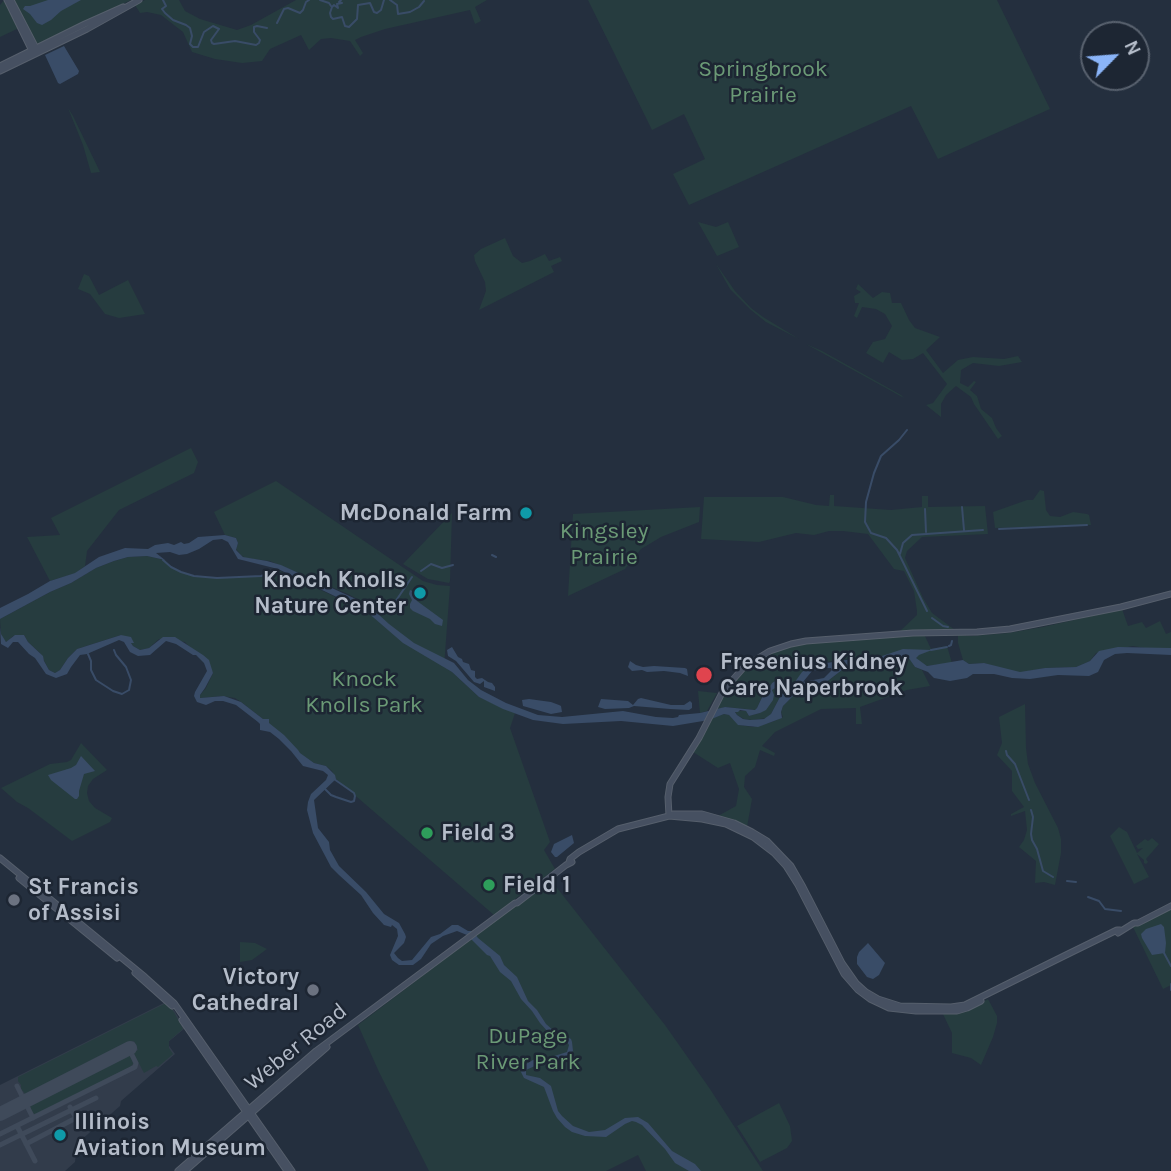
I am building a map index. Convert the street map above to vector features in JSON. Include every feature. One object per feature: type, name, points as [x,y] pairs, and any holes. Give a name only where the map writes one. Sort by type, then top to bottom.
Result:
[{"type":"main road","points":[[0,69],[139,0]]},
{"type":"main road","points":[[10,1],[35,51]]},
{"type":"main road","points":[[35,51],[87,29],[125,7]]},
{"type":"main road","points":[[669,816],[669,788],[672,780],[691,752],[712,710],[726,686],[744,667],[764,653],[791,644],[914,633],[1005,630],[1121,607],[1171,594]]},
{"type":"main road","points":[[654,819],[664,811],[668,801]]},
{"type":"main road","name":"Weber Road","points":[[185,1171],[316,1051],[516,900],[607,834],[654,819],[681,813],[702,814],[745,828],[767,841],[795,873],[851,978],[872,996],[890,1004],[944,1007],[965,1005],[1171,905]]},
{"type":"main road","points":[[0,860],[169,998],[181,1011],[289,1171]]},
{"type":"main road","name":"Weber Road","points":[[178,1171],[249,1112]]},
{"type":"main road","points":[[207,1152],[214,1140]]},
{"type":"shaded area","points":[[166,1002],[185,1028],[167,1043],[175,1054],[80,1141],[75,1162],[65,1171],[0,1171],[0,1085]]},
{"type":"green space","points":[[4,0],[19,28],[0,37],[0,5]]},
{"type":"green space","points":[[12,0],[131,0],[38,44]]},
{"type":"green space","points":[[145,0],[179,0],[185,11],[200,19],[237,30],[296,0],[487,0],[475,7],[481,21],[475,24],[470,10],[385,29],[355,40],[363,53],[360,56],[350,41],[331,38],[321,39],[309,50],[301,35],[270,49],[262,61],[242,63],[192,52],[183,32],[161,15],[140,13],[135,5]]},
{"type":"green space","name":"Springbrook Prairie","points":[[588,0],[997,0],[1050,109],[938,159],[911,106],[689,205],[673,174],[705,159],[684,114],[652,130]]},
{"type":"green space","points":[[68,108],[73,116],[100,172],[91,173]]},
{"type":"green space","points":[[698,222],[716,227],[728,222],[739,247],[717,256]]},
{"type":"green space","points":[[505,238],[513,256],[522,263],[545,254],[549,261],[560,257],[562,261],[551,266],[554,272],[479,310],[486,291],[474,255]]},
{"type":"green space","points":[[716,264],[751,308],[799,339],[766,322],[751,310],[730,289]]},
{"type":"green space","points":[[84,274],[89,276],[99,295],[128,280],[145,314],[119,318],[105,314],[90,294],[78,289]]},
{"type":"green space","points":[[858,284],[873,298],[882,292],[890,293],[892,303],[901,303],[915,328],[940,337],[926,350],[943,373],[958,360],[1018,356],[1022,362],[999,366],[973,363],[961,370],[960,383],[968,387],[976,382],[970,390],[977,396],[981,409],[992,418],[1002,436],[998,439],[971,397],[956,386],[941,404],[941,417],[926,405],[933,403],[947,384],[923,353],[913,359],[902,360],[889,352],[883,363],[866,353],[873,342],[885,339],[892,326],[885,314],[876,309],[862,307],[857,318],[854,316],[859,303],[855,303],[854,296],[861,292],[856,289]]},
{"type":"green space","points":[[806,344],[822,351],[904,398]]},
{"type":"green space","points":[[191,448],[198,462],[194,473],[119,510],[87,551],[85,566],[76,573],[50,581],[27,537],[60,535],[51,518]]},
{"type":"green space","name":"Knock Knolls Park","points":[[276,481],[423,581],[450,586],[444,667],[479,697],[515,713],[510,728],[550,842],[544,850],[555,869],[494,915],[336,779],[332,771],[299,753],[241,702],[222,696],[200,698],[213,673],[185,642],[159,639],[149,648],[140,650],[121,635],[77,649],[55,673],[49,670],[40,653],[24,635],[13,636],[7,642],[3,640],[0,619],[96,568],[128,557],[147,556],[165,560],[181,572],[217,578],[261,576],[278,570],[359,608],[361,601],[348,594],[270,561],[245,558],[236,549],[236,538],[225,535],[214,512]]},
{"type":"green space","points":[[1040,490],[1044,491],[1046,510],[1050,516],[1060,517],[1073,512],[1087,514],[1091,525],[995,528],[993,512],[1033,500]]},
{"type":"green space","points":[[830,495],[834,495],[834,506],[891,510],[922,507],[922,496],[928,496],[928,507],[985,506],[988,534],[922,537],[907,551],[905,558],[932,613],[955,630],[899,632],[917,615],[914,591],[904,571],[894,569],[868,534],[843,531],[814,535],[796,533],[759,542],[701,539],[704,497],[783,497],[829,506]]},
{"type":"green space","name":"Kingsley Prairie","points":[[700,507],[699,522],[661,537],[641,549],[625,569],[568,596],[573,514]]},
{"type":"green space","points":[[452,513],[449,583],[428,579],[403,564]]},
{"type":"green space","points":[[1122,609],[1128,626],[1142,622],[1146,628],[1160,621],[1166,634],[1171,632],[1171,648],[1133,646],[1096,653],[1090,661],[1076,667],[1014,672],[984,663],[969,664],[963,660],[958,643],[958,635],[1008,633]]},
{"type":"green space","points":[[924,634],[931,649],[947,646],[952,663],[927,666],[918,661],[908,649],[876,658],[818,663],[806,670],[781,695],[767,718],[744,719],[735,711],[746,711],[749,716],[760,713],[778,679],[765,691],[756,710],[725,707],[715,711],[724,694],[742,673],[765,656],[785,647],[805,643]]},
{"type":"green space","points":[[907,654],[915,667],[922,670],[930,686],[907,690],[860,707],[862,724],[856,724],[856,708],[821,709],[775,732],[762,746],[775,753],[774,756],[760,750],[755,767],[745,776],[744,787],[752,799],[747,827],[718,816],[736,806],[739,789],[730,763],[718,768],[693,752],[710,719],[724,714],[729,715],[739,725],[753,727],[772,722],[783,717],[783,706],[799,690],[811,684],[824,683],[847,666],[882,665]]},
{"type":"green space","points":[[698,691],[717,693],[707,711],[700,713]]},
{"type":"green space","points":[[1025,704],[1028,764],[1061,839],[1055,885],[1035,883],[1036,861],[1019,847],[1027,830],[1025,811],[1011,816],[1024,807],[1012,791],[1012,771],[997,755],[1002,743],[999,717]]},
{"type":"green space","points":[[81,743],[107,770],[93,779],[88,786],[89,801],[112,818],[110,822],[72,841],[1,788],[50,764],[71,760]]},
{"type":"green space","points":[[1119,827],[1127,832],[1137,853],[1143,848],[1138,849],[1136,846],[1145,839],[1148,841],[1152,838],[1159,844],[1146,859],[1146,864],[1137,854],[1149,877],[1134,884],[1110,836]]},
{"type":"green space","name":"DuPage River Park","points":[[550,879],[665,1025],[763,1171],[646,1171],[638,1155],[606,1171],[429,1171],[358,1025]]},
{"type":"green space","points":[[1171,908],[1171,985],[1163,989],[1133,927]]},
{"type":"green space","points":[[240,942],[255,943],[267,949],[252,960],[240,962]]},
{"type":"green space","points":[[988,999],[997,1016],[997,1023],[981,1065],[971,1058],[952,1053],[952,1033],[942,1012],[970,1009]]},
{"type":"green space","points":[[166,1003],[183,1029],[169,1041],[173,1054],[158,1067],[144,1073],[133,1052],[138,1050],[134,1041],[27,1096],[21,1089],[18,1077]]},
{"type":"green space","points":[[128,1054],[133,1064],[130,1067],[39,1113],[34,1114],[31,1110],[30,1104]]},
{"type":"green space","points":[[779,1103],[790,1126],[792,1141],[787,1148],[760,1162],[737,1126]]},
{"type":"water","points":[[48,0],[81,0],[42,25],[23,9],[25,6]]},
{"type":"water","points":[[64,46],[79,71],[60,84],[45,55]]},
{"type":"water","points":[[225,535],[236,538],[236,550],[243,557],[281,565],[367,604],[414,643],[454,663],[468,680],[481,690],[538,715],[562,717],[623,711],[673,718],[725,707],[755,710],[765,691],[780,678],[781,684],[772,690],[773,700],[766,710],[749,716],[746,711],[735,712],[743,719],[764,719],[771,714],[781,695],[802,672],[813,665],[876,658],[903,649],[932,650],[916,658],[927,666],[963,660],[969,664],[984,663],[1020,672],[1076,667],[1090,661],[1099,651],[1118,647],[1171,648],[1171,655],[1115,654],[1104,660],[1098,672],[1089,676],[1058,675],[1030,679],[973,674],[950,681],[934,678],[928,672],[915,667],[906,654],[879,665],[847,666],[824,683],[811,684],[799,690],[783,706],[782,718],[758,727],[738,725],[729,715],[724,714],[709,720],[673,726],[621,721],[563,724],[533,720],[479,697],[452,672],[403,643],[366,611],[278,569],[238,559],[228,542],[222,539],[213,540],[187,554],[156,553],[165,560],[147,556],[114,561],[0,619],[0,608],[50,581],[75,573],[99,557],[125,548],[148,549],[168,543],[189,543],[198,537]],"holes":[[[831,668],[824,678],[803,682],[812,671]]]},
{"type":"water","points":[[410,590],[415,592],[417,601],[443,620],[442,626],[410,608]]},
{"type":"water","points":[[0,627],[6,642],[15,635],[24,635],[43,656],[49,670],[55,673],[77,649],[121,635],[131,637],[133,646],[140,650],[149,648],[163,637],[175,637],[203,655],[209,660],[213,673],[200,698],[224,696],[241,702],[263,719],[269,719],[269,723],[300,753],[314,763],[326,766],[335,775],[336,779],[314,800],[318,828],[329,842],[330,850],[339,866],[384,914],[399,923],[406,937],[394,953],[398,958],[402,961],[412,960],[431,937],[452,925],[473,931],[500,956],[504,965],[517,977],[528,1001],[546,1024],[571,1039],[573,1051],[563,1059],[526,1070],[526,1075],[540,1078],[551,1086],[562,1116],[573,1126],[589,1132],[605,1130],[625,1118],[638,1117],[648,1123],[672,1151],[695,1164],[701,1171],[689,1171],[675,1163],[665,1149],[636,1122],[625,1124],[606,1137],[585,1136],[565,1127],[553,1111],[544,1087],[524,1078],[521,1072],[526,1064],[533,1060],[567,1052],[569,1045],[550,1034],[521,999],[511,981],[500,972],[490,956],[467,935],[457,931],[443,936],[431,944],[421,959],[413,965],[399,965],[392,960],[390,955],[398,936],[397,929],[392,925],[384,925],[361,895],[331,867],[313,833],[307,810],[308,802],[311,794],[328,775],[303,766],[279,739],[270,732],[260,730],[260,724],[236,705],[223,701],[206,705],[197,702],[195,692],[207,671],[196,655],[166,641],[150,655],[138,656],[119,640],[80,655],[67,674],[56,678],[46,674],[35,658],[18,642],[13,642],[8,648],[1,644]]},
{"type":"water","points":[[452,647],[458,657],[475,671],[475,677],[492,683],[495,691],[484,687],[484,681],[480,684],[474,682],[456,661],[448,656],[447,650]]},
{"type":"water","points":[[630,661],[643,667],[685,668],[688,676],[664,671],[632,671],[628,667]]},
{"type":"water","points":[[641,698],[671,705],[684,705],[690,701],[692,708],[598,707],[601,699],[628,701],[633,705]]},
{"type":"water","points":[[522,700],[559,705],[562,712],[551,714],[523,706]]},
{"type":"water","points":[[81,756],[95,771],[84,774],[79,796],[75,799],[48,775],[71,768]]},
{"type":"water","points":[[572,835],[574,843],[555,857],[551,852],[554,844]]},
{"type":"water","points":[[1161,924],[1164,927],[1165,953],[1152,955],[1141,934],[1146,929]]},
{"type":"water","points":[[868,943],[885,963],[879,975],[873,979],[867,977],[857,964],[859,952]]},
{"type":"waterway","points":[[163,0],[166,6],[162,9],[165,13],[190,28],[190,44],[193,47],[198,47],[204,32],[213,26],[219,29],[211,40],[214,44],[235,41],[256,45],[260,40],[254,27],[267,28]]},
{"type":"waterway","points":[[277,23],[284,9],[300,13],[309,0]]},
{"type":"waterway","points":[[320,0],[331,6]]},
{"type":"waterway","points":[[332,7],[334,5],[338,8],[337,4],[342,3],[339,2],[341,0]]},
{"type":"waterway","points":[[332,7],[331,17],[342,17],[345,26],[349,27],[357,19],[358,5],[370,3],[377,13],[384,0]]},
{"type":"waterway","points":[[390,0],[397,5],[398,14],[410,12],[424,1]]},
{"type":"waterway","points":[[907,430],[881,456],[866,502],[865,522],[871,533],[886,538],[897,550],[927,611]]},
{"type":"waterway","points":[[962,507],[964,530]]},
{"type":"waterway","points":[[925,509],[926,532]]},
{"type":"waterway","points":[[999,529],[1087,525]]},
{"type":"waterway","points":[[900,554],[903,543],[912,535],[983,530]]},
{"type":"waterway","points":[[492,555],[496,557]]},
{"type":"waterway","points":[[163,560],[181,572],[217,578],[261,576],[279,568]]},
{"type":"waterway","points":[[421,571],[431,564],[442,568],[453,565]]},
{"type":"waterway","points":[[378,614],[391,608],[412,577]]},
{"type":"waterway","points":[[932,618],[948,627]]},
{"type":"waterway","points":[[949,646],[952,641]]},
{"type":"waterway","points":[[931,650],[947,647]]},
{"type":"waterway","points":[[88,654],[96,680],[122,694],[129,690],[131,680],[114,650]]},
{"type":"waterway","points":[[1006,751],[1015,764],[1029,800]]},
{"type":"waterway","points":[[325,789],[331,795],[354,801],[354,793],[334,779]]},
{"type":"waterway","points":[[1031,810],[1032,840],[1043,871],[1053,877]]},
{"type":"waterway","points":[[1067,881],[1076,882]]},
{"type":"waterway","points":[[1088,897],[1099,901],[1105,909],[1121,911]]},
{"type":"waterway","points":[[1164,953],[1171,966]]},
{"type":"waterway","points":[[1171,984],[1171,990]]},
{"type":"taxiway","points":[[0,1134],[135,1067],[136,1063],[129,1049]]},
{"type":"taxiway","points":[[17,1086],[33,1118]]},
{"type":"taxiway","points":[[0,1145],[96,1098]]},
{"type":"taxiway","points":[[26,1144],[76,1118],[70,1107]]},
{"type":"taxiway","points":[[17,1126],[35,1161]]},
{"type":"runway","points":[[0,1114],[130,1048]]},
{"type":"place","name":"McDonald Farm","points":[[526,513]]},
{"type":"place","name":"Knoch Knolls Nature Center","points":[[420,593]]},
{"type":"place","name":"Fresenius Kidney Care Naperbrook","points":[[704,675]]},
{"type":"place","name":"Field 3","points":[[427,833]]},
{"type":"place","name":"Field 1","points":[[489,885]]},
{"type":"place","name":"St Francis of Assisi","points":[[14,900]]},
{"type":"place","name":"Victory Cathedral","points":[[313,990]]},
{"type":"place","name":"Illinois Aviation Museum","points":[[60,1135]]}]
